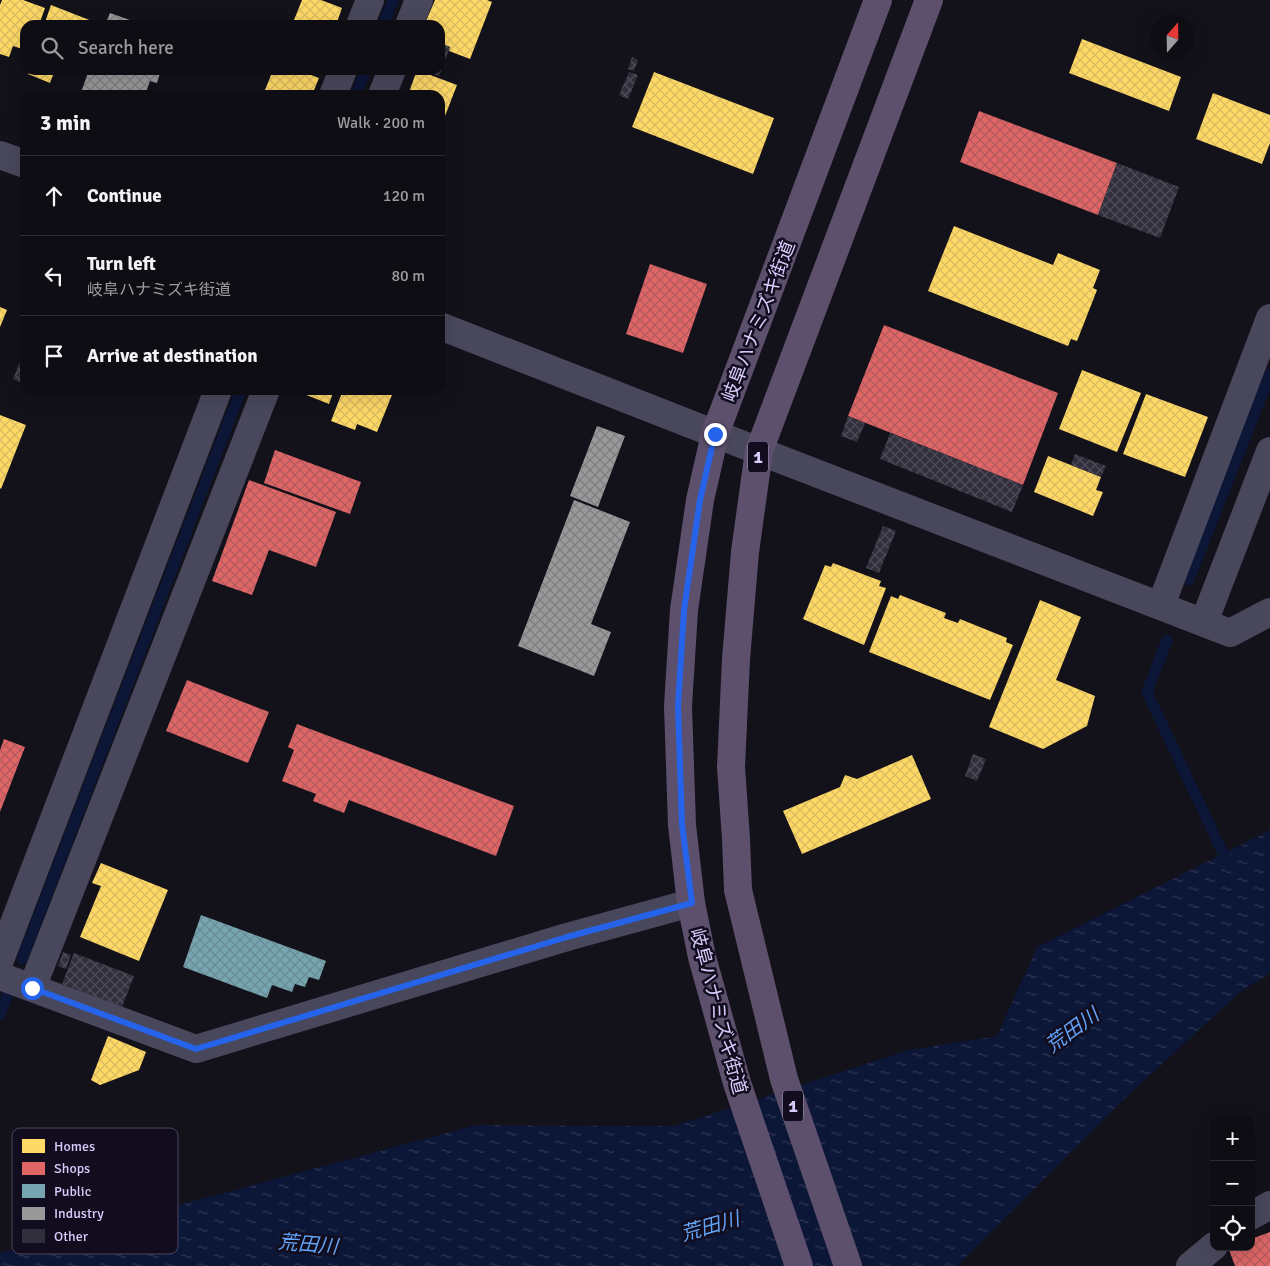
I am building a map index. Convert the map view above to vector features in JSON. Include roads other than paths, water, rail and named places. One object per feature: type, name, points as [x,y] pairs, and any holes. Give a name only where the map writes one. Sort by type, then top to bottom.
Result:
[{"type":"main road","name":"岐阜ハナミズキ街道","points":[[799,1266],[737,1083],[702,957],[692,903],[682,824],[678,706],[684,610],[700,500],[715,434],[878,0]]},
{"type":"main road","name":"1","points":[[848,1266],[784,1079],[738,890],[731,767],[736,659],[745,552],[759,451],[929,0]]},
{"type":"street","points":[[362,20],[370,0]]},
{"type":"street","points":[[412,20],[419,0]]},
{"type":"street","points":[[335,90],[341,75]]},
{"type":"street","points":[[384,90],[390,75]]},
{"type":"street","points":[[0,155],[20,162]]},
{"type":"street","points":[[1161,605],[1270,318]]},
{"type":"street","points":[[445,328],[1230,632],[1270,612]]},
{"type":"street","points":[[0,960],[216,395]]},
{"type":"street","points":[[32,988],[264,395]]},
{"type":"street","points":[[1204,622],[1270,451]]},
{"type":"street","points":[[0,976],[196,1049],[567,937],[692,903]]},
{"type":"street","points":[[1255,1214],[1270,1205]]},
{"type":"street","points":[[1190,1266],[1210,1249]]},
{"type":"water","name":"荒田川","points":[[1270,830],[1270,973],[1240,992],[1120,1103],[957,1266],[0,1266],[0,1253],[12,1250],[12,1254],[178,1254],[178,1205],[476,1125],[674,1126],[909,1050],[997,1036],[1037,947]]},
{"type":"waterway","points":[[385,20],[393,0]]},
{"type":"waterway","points":[[358,90],[364,75]]},
{"type":"waterway","points":[[1189,580],[1270,374]]},
{"type":"waterway","points":[[22,959],[239,395]]},
{"type":"waterway","points":[[1167,640],[1147,692],[1229,866]]},
{"type":"waterway","points":[[0,1015],[7,996]]}]
